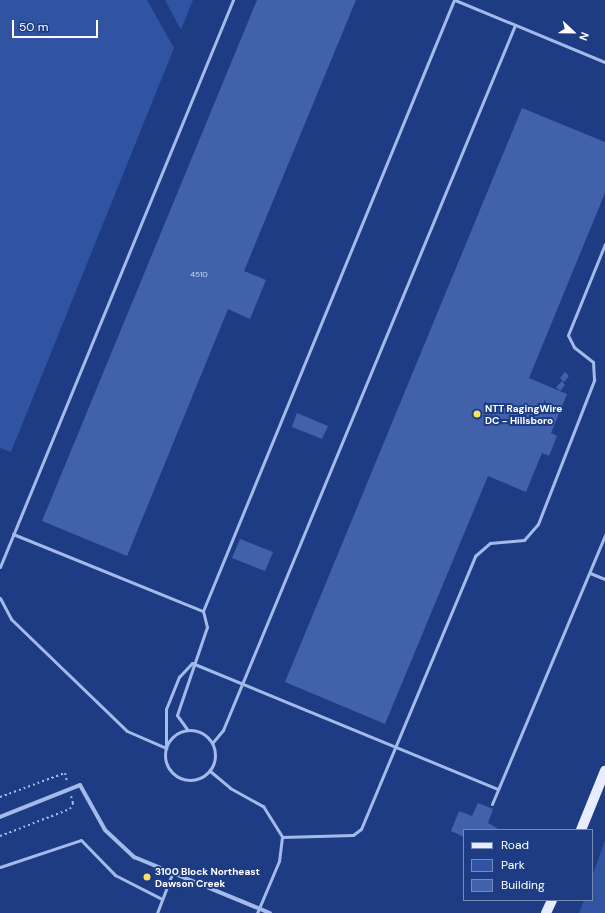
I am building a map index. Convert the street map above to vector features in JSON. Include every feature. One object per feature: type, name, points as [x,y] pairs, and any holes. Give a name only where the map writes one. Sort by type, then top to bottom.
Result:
[{"type":"main road","points":[[581,829],[605,771]]},
{"type":"main road","points":[[546,913],[552,901]]},
{"type":"street","points":[[0,817],[80,785],[105,830],[116,842],[134,857],[172,874],[270,913]]},
{"type":"lane","points":[[0,567],[233,0]]},
{"type":"lane","points":[[192,663],[179,677],[166,710],[165,758],[174,775],[193,780],[210,771],[216,752],[213,742],[202,732],[188,729],[177,715],[191,682],[192,663],[206,627],[203,611],[454,0],[605,62]]},
{"type":"lane","points":[[213,742],[223,730],[515,25]]},
{"type":"lane","points":[[282,837],[353,835],[362,829],[398,748],[475,556],[490,543],[524,540],[543,513],[594,380],[593,362],[574,347],[568,335],[605,244]]},
{"type":"lane","points":[[13,534],[203,611]]},
{"type":"lane","points":[[492,804],[605,535]]},
{"type":"lane","points":[[590,573],[605,579]]},
{"type":"lane","points":[[0,598],[12,619],[127,731],[166,748]]},
{"type":"lane","points":[[192,663],[498,789]]},
{"type":"lane","points":[[166,748],[170,739],[188,729]]},
{"type":"lane","points":[[210,771],[230,788],[263,806],[282,837],[279,861],[257,913]]},
{"type":"lane","points":[[0,867],[81,840],[115,875],[162,899]]},
{"type":"lane","points":[[157,913],[172,874]]},
{"type":"path","points":[[0,797],[65,773]]},
{"type":"path","points":[[0,836],[50,818],[70,809],[74,804]]},
{"type":"green space","points":[[0,0],[147,0],[174,48],[11,452],[0,448]]},
{"type":"green space","points":[[165,0],[193,0],[181,30]]},
{"type":"green space","points":[[605,840],[605,913],[579,913],[584,901],[593,901],[593,874]]},
{"type":"building","points":[[257,0],[356,0],[244,271],[266,280],[250,319],[228,309],[127,556],[42,521]]},
{"type":"building","name":"NTT RagingWire DC - Hillsboro","points":[[522,108],[605,142],[605,193],[529,378],[567,394],[551,433],[557,436],[549,456],[542,453],[526,492],[488,476],[385,724],[285,682]]},
{"type":"building","points":[[565,372],[569,376],[564,382],[560,378]]},
{"type":"building","points":[[562,381],[565,385],[560,391],[556,387]]},
{"type":"building","points":[[297,413],[328,426],[322,439],[292,427]]},
{"type":"building","points":[[240,539],[273,552],[265,571],[232,558]]},
{"type":"building","points":[[478,803],[493,809],[488,823],[498,829],[463,829],[463,837],[451,831],[459,811],[472,816]]},
{"type":"place","name":"NTT RagingWire DC - Hillsboro","points":[[477,414]]},
{"type":"place","name":"3100 Block Northeast Dawson Creek","points":[[147,877]]}]
